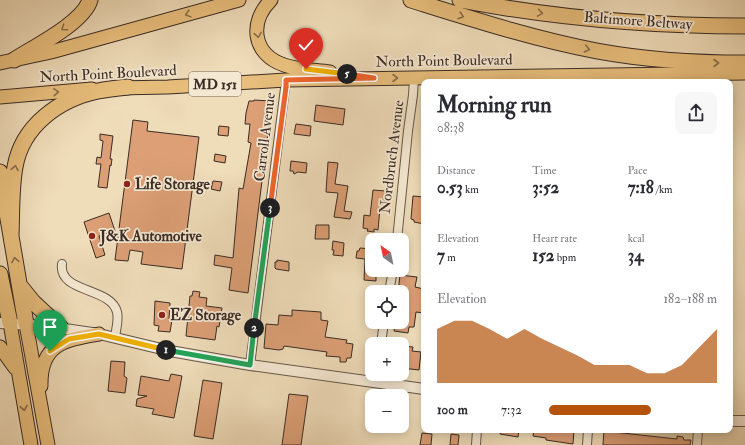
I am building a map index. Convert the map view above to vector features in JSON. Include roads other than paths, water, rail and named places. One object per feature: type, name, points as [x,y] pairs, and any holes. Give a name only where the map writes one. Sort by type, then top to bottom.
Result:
[{"type":"highway","points":[[7,61],[55,35],[76,20],[89,4],[90,0]]},
{"type":"highway","points":[[410,0],[534,36],[598,51],[703,63],[745,63]]},
{"type":"highway","name":"Baltimore Beltway","points":[[460,0],[550,15],[608,21],[669,25],[745,26]]},
{"type":"highway","points":[[11,235],[15,167],[19,151],[27,136],[50,112],[71,99],[98,91],[128,87]]},
{"type":"highway","points":[[0,172],[26,324]]},
{"type":"highway","points":[[0,274],[5,323]]},
{"type":"highway","points":[[20,285],[33,302],[60,328]]},
{"type":"main road","name":"North Point Boulevard","points":[[7,61],[51,52],[239,0]]},
{"type":"main road","points":[[271,0],[260,15],[256,30],[260,44],[270,57],[284,65],[293,67],[374,78]]},
{"type":"main road","name":"North Point Boulevard","points":[[0,97],[128,87],[168,87],[286,80],[745,73]]},
{"type":"main road","points":[[5,323],[18,372],[31,445]]},
{"type":"main road","points":[[26,324],[48,445]]},
{"type":"main road","points":[[42,406],[41,380],[44,364],[50,351],[69,339],[99,334]]},
{"type":"main road","points":[[0,347],[18,372]]},
{"type":"street","name":"Nordbruch Avenue","points":[[398,233],[414,78]]},
{"type":"street","name":"Carroll Avenue","points":[[250,365],[286,80]]},
{"type":"street","points":[[62,264],[64,273],[68,280],[74,285],[102,296],[112,302],[116,309],[118,318],[115,337]]},
{"type":"street","points":[[5,323],[26,324],[99,334],[170,351],[250,365],[365,377]]},
{"type":"street","points":[[388,381],[421,388]]},
{"type":"street","points":[[733,421],[745,421]]},
{"type":"street","points":[[476,445],[478,433]]},
{"type":"street","points":[[587,445],[588,433]]},
{"type":"street","points":[[697,445],[698,433]]},
{"type":"place","name":"Life Storage","points":[[127,184]]},
{"type":"place","name":"J&K Automotive","points":[[92,236]]},
{"type":"place","name":"EZ Storage","points":[[162,315]]}]
